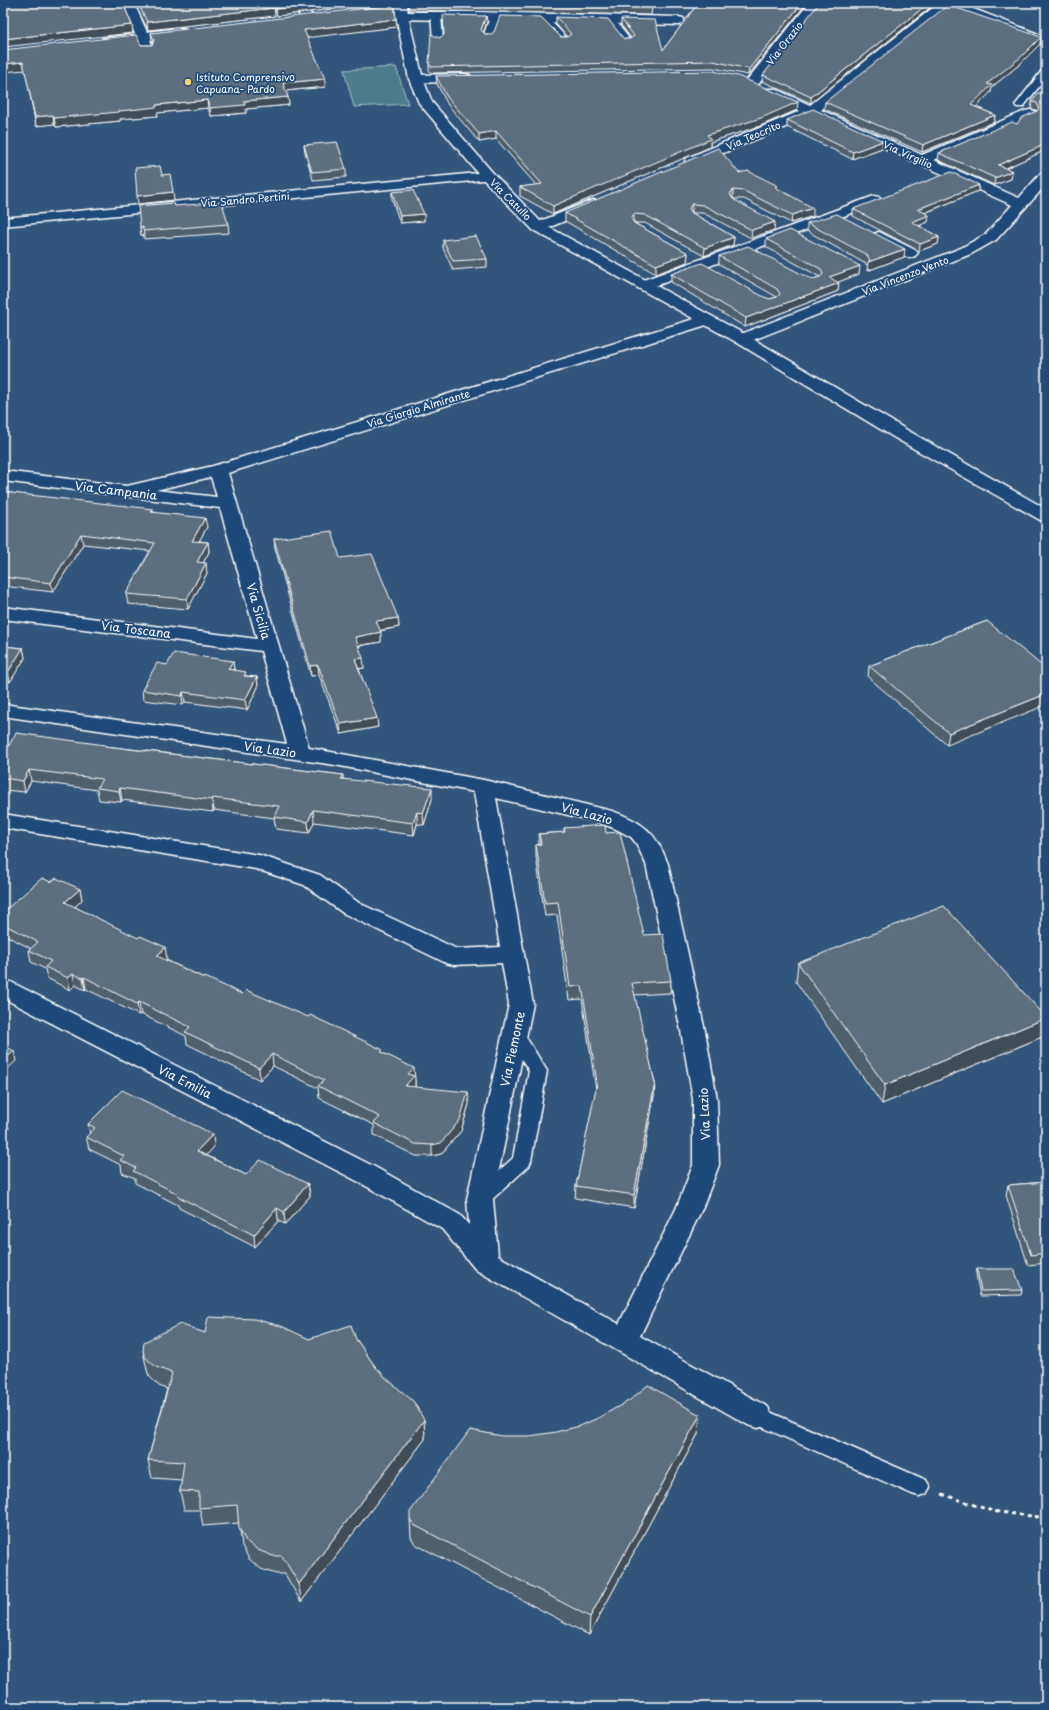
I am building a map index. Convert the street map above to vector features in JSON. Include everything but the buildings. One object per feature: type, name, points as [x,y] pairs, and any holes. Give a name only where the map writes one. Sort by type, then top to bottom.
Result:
[{"type":"street","points":[[297,3],[308,18]]},
{"type":"street","name":"Via Orazio","points":[[747,81],[816,3]]},
{"type":"street","points":[[941,4],[967,11],[1046,40]]},
{"type":"street","name":"Via Teocrito","points":[[682,166],[811,111],[941,4]]},
{"type":"street","points":[[385,9],[401,9],[436,16],[543,18],[609,14],[679,21]]},
{"type":"street","name":"Via Catullo","points":[[401,9],[416,79],[426,103],[488,176],[538,227],[742,339],[900,434],[1046,516]]},
{"type":"street","points":[[131,10],[148,49]]},
{"type":"street","points":[[292,20],[323,16]]},
{"type":"street","points":[[96,42],[197,30]]},
{"type":"street","points":[[416,79],[479,78]]},
{"type":"street","name":"Via Virgilio","points":[[747,81],[1021,204]]},
{"type":"street","points":[[921,160],[1025,110]]},
{"type":"street","name":"Via Sandro Pertini","points":[[3,222],[488,176]]},
{"type":"street","name":"Via Vincenzo Vento","points":[[742,339],[966,251],[991,237],[1046,176]]},
{"type":"street","points":[[538,227],[603,199]]},
{"type":"street","points":[[644,284],[703,263],[743,242],[790,231],[874,200]]},
{"type":"street","points":[[835,214],[855,225]]},
{"type":"street","points":[[771,220],[804,238]]},
{"type":"street","points":[[869,232],[910,253]]},
{"type":"street","points":[[743,242],[768,256]]},
{"type":"street","points":[[684,252],[723,274]]},
{"type":"street","name":"Via Giorgio Almirante","points":[[128,491],[218,470],[707,320]]},
{"type":"street","name":"Via Sicilia","points":[[218,470],[300,753]]},
{"type":"street","name":"Via Campania","points":[[3,476],[228,504]]},
{"type":"street","name":"Via Toscana","points":[[3,613],[269,646]]},
{"type":"street","name":"Via Lazio","points":[[3,710],[300,753],[402,771],[484,788],[604,816],[625,823],[641,833],[652,848],[657,864],[693,1031],[705,1099],[706,1165],[689,1210],[624,1341]]},
{"type":"street","name":"Via Piemonte","points":[[484,788],[521,1004],[480,1199],[485,1262]]},
{"type":"street","points":[[3,821],[259,862],[312,880],[351,908],[454,957],[512,954]]},
{"type":"street","name":"Via Emilia","points":[[3,988],[366,1174],[451,1222],[485,1262]]},
{"type":"street","points":[[485,1262],[758,1416]]},
{"type":"lane","points":[[609,14],[627,42]]},
{"type":"lane","points":[[436,16],[438,40]]},
{"type":"lane","points":[[488,37],[495,16]]},
{"type":"lane","points":[[543,18],[564,40]]},
{"type":"lane","points":[[1025,110],[1046,71]]},
{"type":"lane","points":[[480,1199],[522,1161],[538,1071],[515,1034]]},
{"type":"lane","points":[[758,1416],[919,1487]]},
{"type":"path","points":[[919,1487],[992,1511],[1046,1518]]},
{"type":"green space","points":[[396,67],[408,104],[354,107],[344,70]]},
{"type":"place","name":"Istituto Comprensivo Capuana- Pardo","points":[[188,82]]}]
